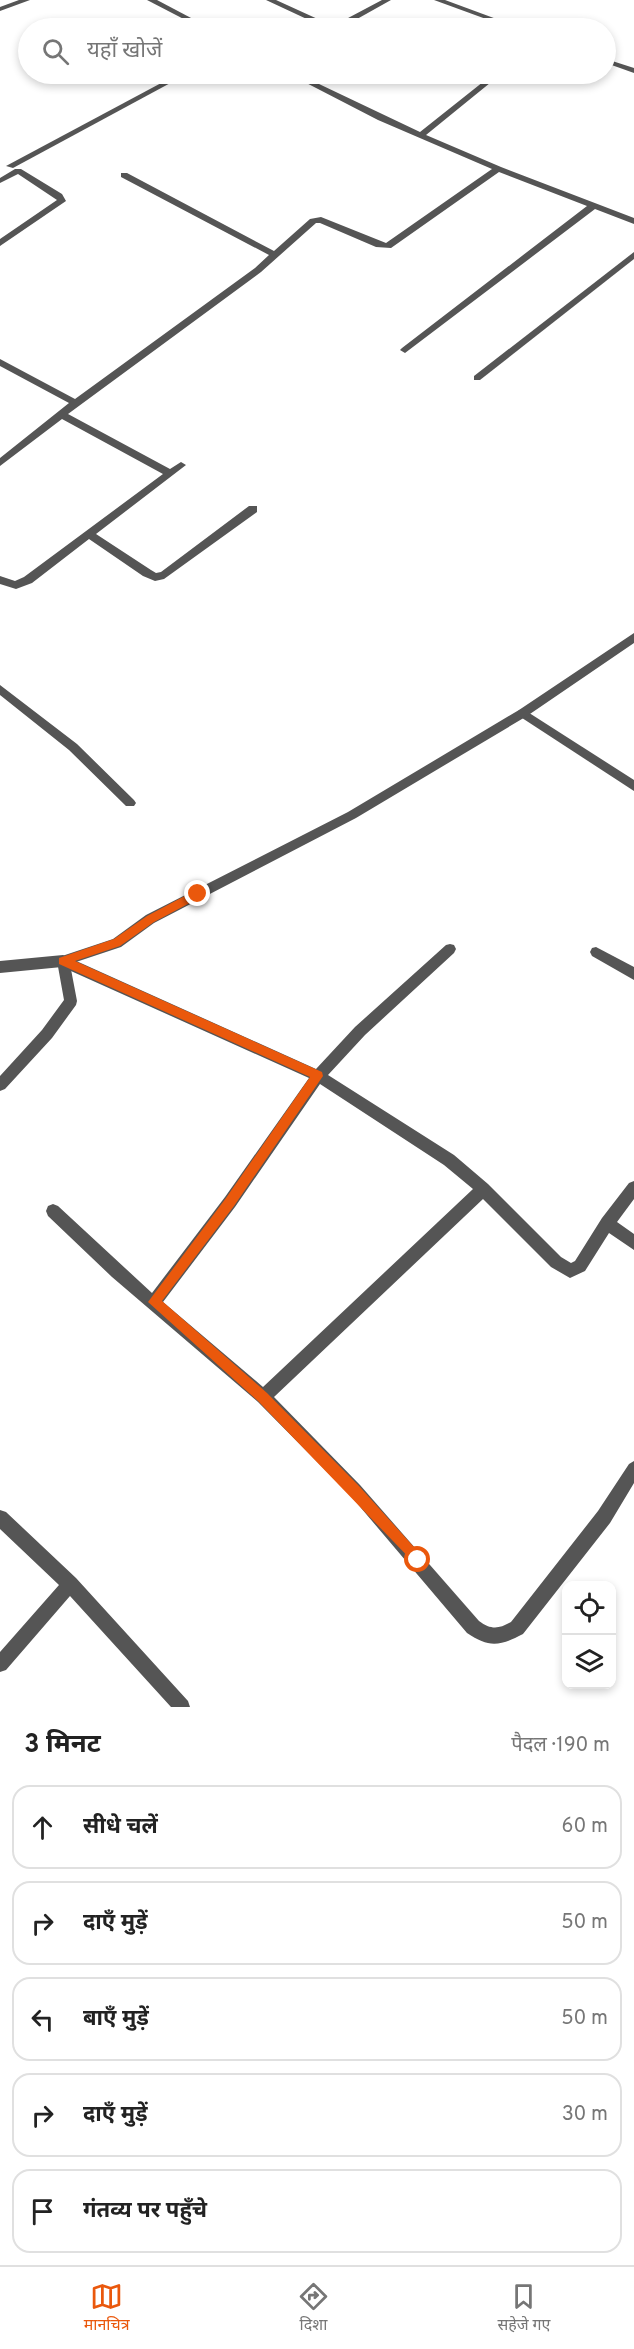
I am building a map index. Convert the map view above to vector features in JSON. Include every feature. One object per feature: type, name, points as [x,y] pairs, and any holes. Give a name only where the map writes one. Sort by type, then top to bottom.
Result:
[{"type":"street","points":[[0,9],[26,0]]},
{"type":"street","points":[[152,0],[187,18]]},
{"type":"street","points":[[270,0],[306,18]]},
{"type":"street","points":[[354,18],[387,0]]},
{"type":"street","points":[[438,0],[488,18]]},
{"type":"street","points":[[616,65],[634,71]]},
{"type":"street","points":[[0,181],[14,168],[165,84]]},
{"type":"street","points":[[314,84],[498,169],[634,221]]},
{"type":"street","points":[[421,135],[485,84]]},
{"type":"street","points":[[0,160],[59,196],[62,201],[0,243]]},
{"type":"street","points":[[0,463],[76,403],[275,255],[307,225],[321,220],[379,245],[388,246],[498,169]]},
{"type":"street","points":[[124,175],[275,255]]},
{"type":"street","points":[[405,350],[593,206]]},
{"type":"street","points":[[477,378],[634,255]]},
{"type":"street","points":[[0,362],[76,403]]},
{"type":"street","points":[[61,415],[170,473]]},
{"type":"street","points":[[0,580],[16,585],[28,580],[181,465]]},
{"type":"street","points":[[89,534],[155,577],[164,575],[253,509]]},
{"type":"street","points":[[0,967],[63,961],[117,943],[179,904],[351,815],[522,713],[634,638]]},
{"type":"street","points":[[0,689],[73,747],[129,803]]},
{"type":"street","points":[[522,713],[634,786]]},
{"type":"street","points":[[154,1302],[230,1202],[318,1076],[360,1031],[450,949]]},
{"type":"street","points":[[596,952],[634,974]]},
{"type":"street","points":[[63,961],[318,1076],[449,1160],[483,1189],[556,1262],[570,1271],[580,1266],[607,1223],[634,1188]]},
{"type":"street","points":[[0,1085],[47,1034],[71,1001],[63,961]]},
{"type":"street","points":[[263,1397],[483,1189]]},
{"type":"street","points":[[53,1211],[117,1272],[263,1397],[355,1490],[473,1627],[487,1638],[501,1638],[517,1628],[604,1517],[634,1469]]},
{"type":"street","points":[[607,1223],[634,1243]]},
{"type":"street","points":[[0,1518],[70,1584],[182,1707]]},
{"type":"street","points":[[0,1664],[70,1584]]},
{"type":"route","points":[[198,894],[150,919],[117,943],[63,961],[318,1076],[230,1202],[154,1302],[263,1397],[355,1490],[418,1560]]}]
